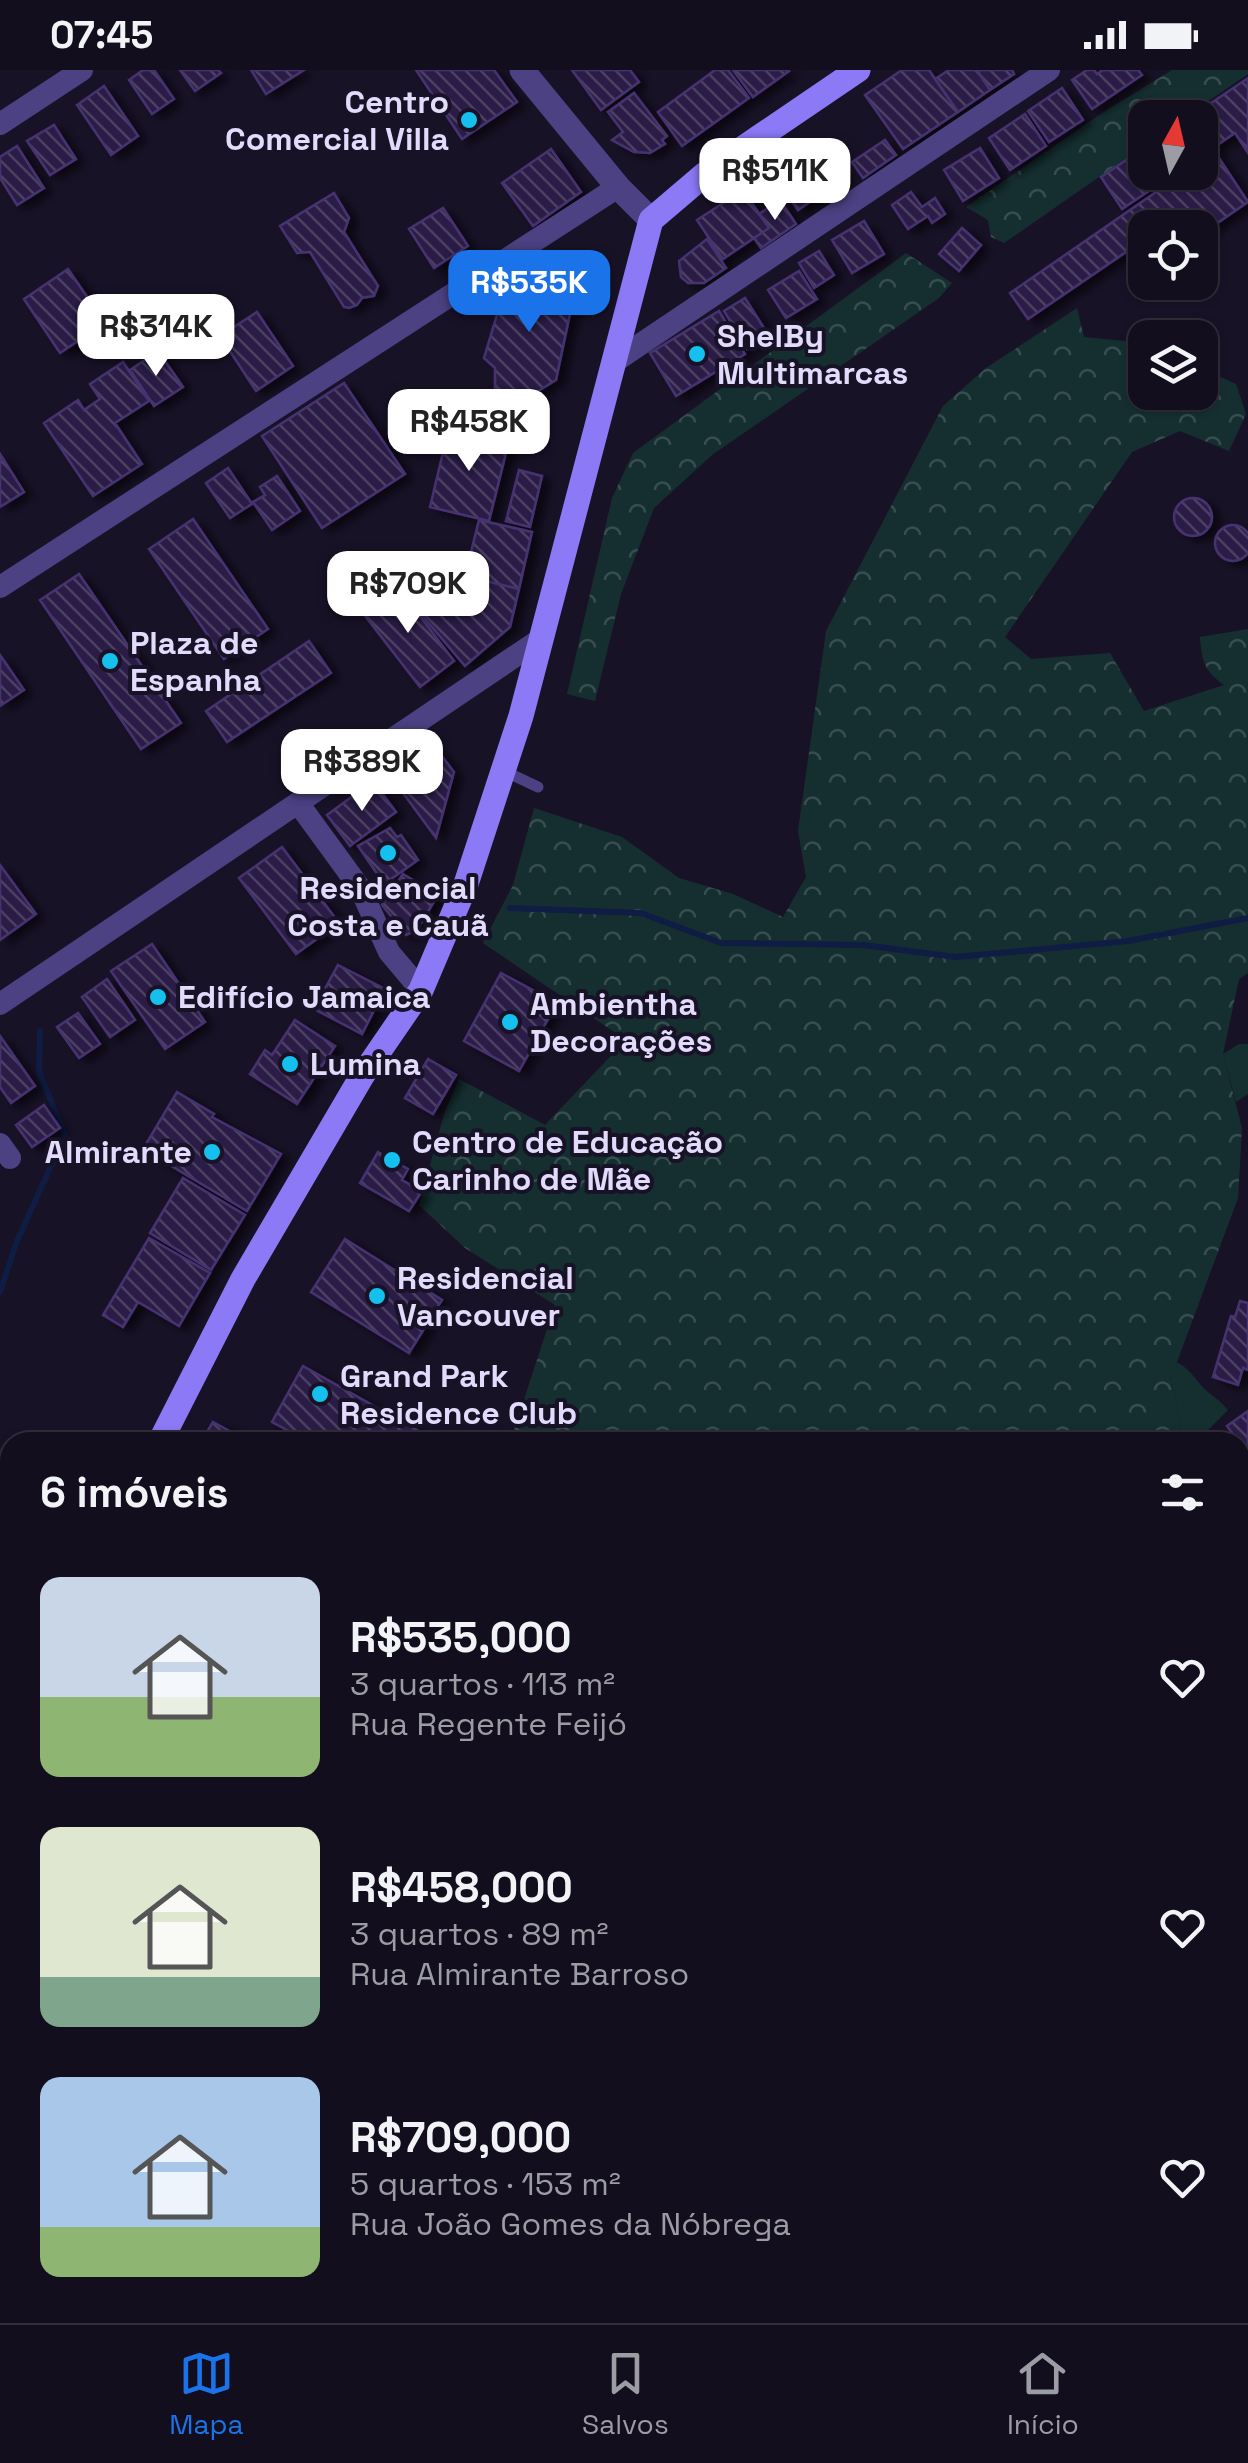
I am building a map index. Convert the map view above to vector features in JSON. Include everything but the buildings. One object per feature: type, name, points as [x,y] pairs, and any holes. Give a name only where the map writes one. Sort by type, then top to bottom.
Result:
[{"type":"main road","points":[[165,1432],[258,1254],[362,1076],[420,990],[466,884],[542,638],[651,220],[705,174],[858,70]]},
{"type":"street","points":[[0,124],[82,70]]},
{"type":"street","points":[[522,70],[618,187],[651,220]]},
{"type":"street","points":[[616,360],[1049,70]]},
{"type":"street","points":[[0,587],[618,187]]},
{"type":"street","points":[[0,1004],[542,638]]},
{"type":"street","points":[[298,803],[360,888],[389,952],[420,990]]},
{"type":"lane","points":[[504,771],[538,787]]},
{"type":"green space","points":[[1172,70],[1248,70],[1248,74],[1210,100],[1128,100],[1128,157],[1004,243],[991,237],[988,220],[966,207]]},
{"type":"green space","points":[[906,253],[952,283],[939,298],[712,455],[654,508],[621,594],[595,701],[567,694],[612,498],[633,453]]},
{"type":"green space","points":[[1077,308],[1084,337],[1128,341],[1128,410],[1218,410],[1218,376],[1236,384],[1246,414],[1229,451],[1180,431],[1132,452],[1005,637],[1031,659],[1110,653],[1144,711],[1224,685],[1206,666],[1200,637],[1248,629],[1248,973],[1239,979],[1223,1054],[1242,1128],[1238,1198],[1171,1378],[1182,1432],[513,1432],[555,1305],[465,1248],[419,1205],[444,1114],[459,1079],[545,1125],[626,1040],[483,943],[513,885],[534,808],[622,837],[679,878],[733,894],[783,917],[806,877],[798,831],[826,631],[943,406],[986,368]]},
{"type":"green space","points":[[1239,1044],[1248,1044],[1248,1094],[1236,1102],[1223,1054]]},
{"type":"green space","points":[[1177,1362],[1228,1410],[1206,1432],[1182,1432],[1171,1378]]},
{"type":"waterway","points":[[510,908],[641,913],[721,943],[863,945],[956,957],[1128,941],[1248,918]]},
{"type":"waterway","points":[[0,1292],[17,1241],[65,1135],[39,1072],[40,1031]]},
{"type":"place","name":"Centro Comercial Villa","points":[[469,120]]},
{"type":"place","name":"ShelBy Multimarcas","points":[[697,354]]},
{"type":"place","name":"Plaza de Espanha","points":[[110,661]]},
{"type":"place","name":"Residencial Costa e Cauã","points":[[388,853]]},
{"type":"place","name":"Edifício Jamaica","points":[[158,997]]},
{"type":"place","name":"Ambientha Decorações","points":[[510,1022]]},
{"type":"place","name":"Lumina","points":[[290,1064]]},
{"type":"place","name":"Almirante","points":[[212,1152]]},
{"type":"place","name":"Centro de Educação Carinho de Mãe","points":[[392,1160]]},
{"type":"place","name":"Residencial Vancouver","points":[[377,1296]]},
{"type":"place","name":"Grand Park Residence Club","points":[[320,1394]]}]
